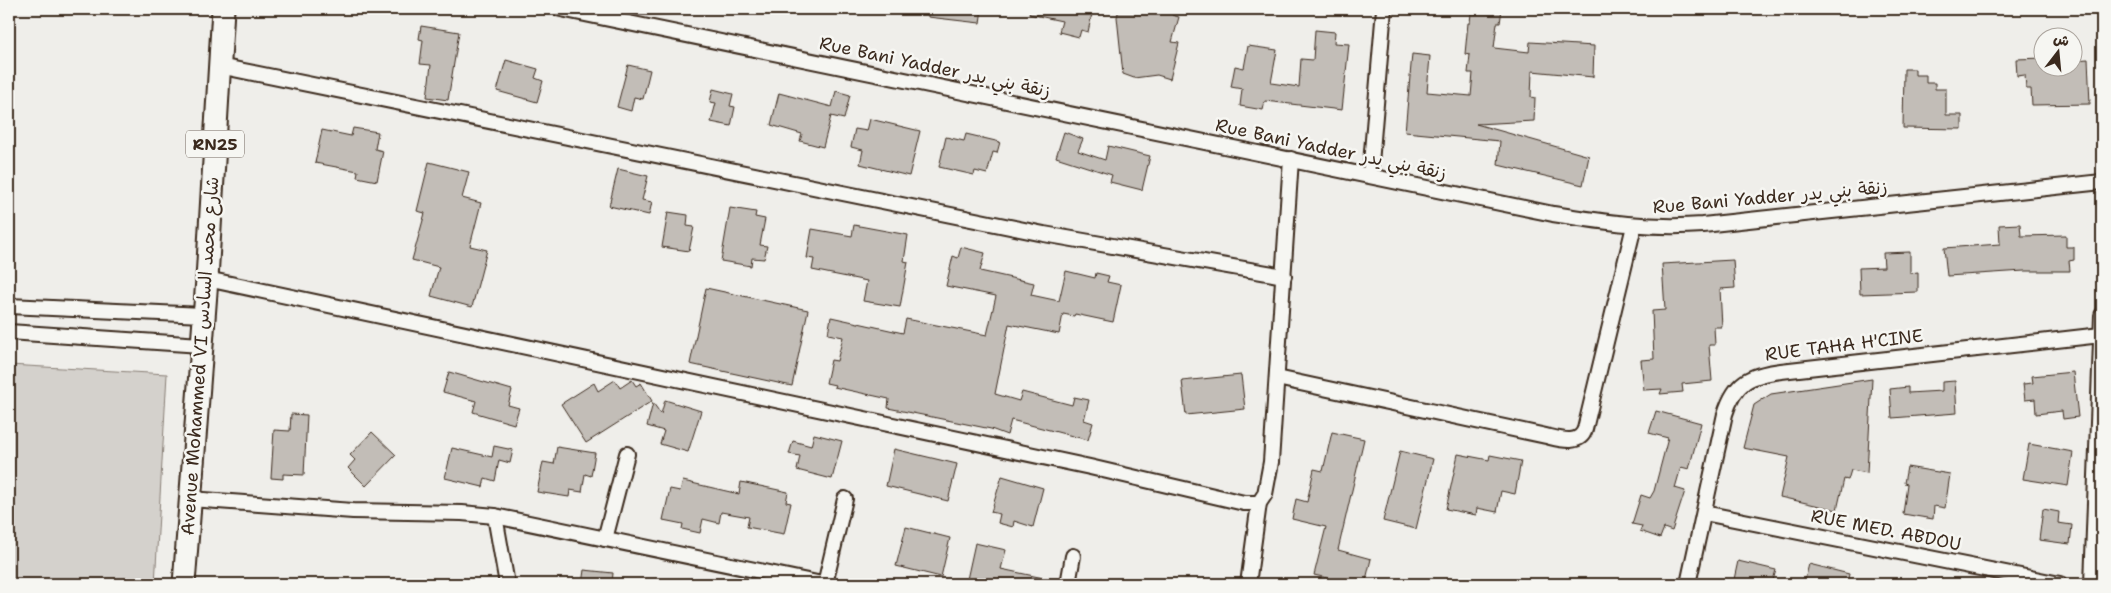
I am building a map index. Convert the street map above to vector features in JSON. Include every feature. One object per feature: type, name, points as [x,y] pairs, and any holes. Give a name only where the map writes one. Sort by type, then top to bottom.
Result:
[{"type":"main road","name":"Avenue Mohammed VI شارع محمد السادس","points":[[184,584],[207,279],[223,9]]},
{"type":"street","name":"Rue Bani Yadder زنقة بني يدر","points":[[561,9],[596,12],[1553,214],[1634,226],[1676,227],[1703,225],[2102,182]]},
{"type":"street","points":[[1370,175],[1384,9]]},
{"type":"street","points":[[220,66],[1044,234],[1284,276]]},
{"type":"street","points":[[1248,584],[1259,503],[1264,498],[1269,476],[1291,159]]},
{"type":"street","points":[[1277,378],[1546,436],[1578,439],[1583,435],[1585,429],[1634,226]]},
{"type":"street","points":[[207,279],[1090,467],[1244,503],[1259,503]]},
{"type":"street","points":[[9,306],[203,315]]},
{"type":"street","points":[[2092,584],[2100,444],[2102,315]]},
{"type":"street","points":[[9,332],[201,345]]},
{"type":"street","name":"RUE TAHA H'CINE","points":[[1688,584],[1728,406],[1737,388],[1752,377],[1781,371],[2101,335]]},
{"type":"street","points":[[605,539],[627,454]]},
{"type":"street","points":[[190,499],[353,511],[462,513],[495,516],[824,584],[845,499]]},
{"type":"street","name":"RUE MED. ABDOU","points":[[1704,513],[2060,584]]},
{"type":"street","points":[[495,516],[507,584]]},
{"type":"street","points":[[1068,584],[1073,556]]},
{"type":"shaded area","points":[[9,365],[167,374],[155,584],[9,584]]},
{"type":"building","points":[[928,9],[982,9],[980,23],[928,17]]},
{"type":"building","points":[[1030,9],[1093,9],[1088,32],[1081,30],[1079,37],[1059,32],[1062,21],[1029,14]]},
{"type":"building","points":[[1119,9],[1174,9],[1172,15],[1179,17],[1172,42],[1179,43],[1170,79],[1157,75],[1134,78],[1123,74],[1117,17]]},
{"type":"building","points":[[1476,9],[1502,9],[1500,23],[1497,23],[1494,48],[1529,52],[1530,42],[1594,46],[1593,77],[1532,71],[1531,97],[1535,98],[1534,121],[1476,124],[1589,156],[1583,185],[1498,165],[1500,141],[1405,132],[1412,54],[1430,56],[1427,92],[1471,96],[1473,73],[1468,73],[1470,55],[1465,54],[1468,23],[1470,23],[1471,13],[1476,14]]},
{"type":"building","points":[[421,26],[459,32],[448,100],[427,97],[431,65],[420,64],[423,40],[419,39]]},
{"type":"building","points":[[1315,30],[1335,32],[1334,43],[1349,44],[1342,110],[1265,101],[1263,110],[1240,106],[1242,89],[1231,87],[1235,66],[1244,68],[1248,46],[1277,50],[1271,83],[1299,87],[1301,59],[1313,60]]},
{"type":"building","points":[[2034,58],[2034,78],[2084,78],[2084,59],[2088,59],[2090,104],[2032,105],[2031,89],[2026,89],[2025,75],[2017,76],[2016,59]]},
{"type":"building","points":[[506,60],[538,69],[535,78],[543,81],[537,102],[497,91]]},
{"type":"building","points":[[628,65],[650,70],[643,99],[634,97],[631,111],[617,107]]},
{"type":"building","points":[[1904,69],[1915,69],[1915,75],[1926,75],[1926,83],[1935,83],[1935,89],[1946,89],[1946,115],[1962,115],[1962,129],[1903,128]]},
{"type":"building","points":[[713,89],[733,94],[730,106],[735,107],[731,126],[711,122],[716,103],[710,102]]},
{"type":"building","points":[[836,91],[850,95],[844,119],[831,116],[823,147],[800,141],[802,134],[771,125],[779,93],[832,107]]},
{"type":"building","points":[[870,119],[920,131],[909,176],[860,164],[863,150],[851,147],[855,129],[867,131]]},
{"type":"building","points":[[353,128],[378,132],[375,149],[383,151],[377,181],[357,177],[358,171],[315,163],[322,130],[351,136]]},
{"type":"building","points":[[1064,132],[1083,139],[1078,151],[1105,160],[1108,146],[1150,156],[1142,190],[1110,182],[1112,175],[1056,157]]},
{"type":"building","points":[[966,134],[1000,142],[997,153],[993,152],[987,174],[975,171],[974,175],[939,167],[946,137],[964,141]]},
{"type":"building","points":[[429,162],[469,172],[462,198],[481,203],[470,246],[487,250],[472,307],[431,296],[439,267],[412,260],[425,213],[417,211]]},
{"type":"building","points":[[618,169],[648,176],[642,200],[652,202],[649,215],[609,206]]},
{"type":"building","points":[[730,208],[756,212],[755,217],[765,219],[760,245],[767,246],[764,259],[752,258],[751,266],[721,261]]},
{"type":"building","points":[[668,212],[688,215],[687,226],[694,227],[689,251],[662,247]]},
{"type":"building","points":[[2020,224],[2021,236],[2066,235],[2066,247],[2074,247],[2074,260],[2069,261],[2070,271],[2024,271],[1947,276],[1944,248],[2000,244],[1999,225]]},
{"type":"building","points":[[854,225],[908,235],[904,261],[908,262],[900,307],[863,301],[867,281],[812,270],[814,259],[807,258],[812,229],[852,236]]},
{"type":"building","points":[[961,247],[985,253],[980,271],[1034,283],[1031,295],[1059,301],[1066,271],[1095,278],[1096,273],[1109,276],[1107,282],[1121,285],[1113,322],[1075,314],[1074,316],[1063,314],[1059,334],[1009,324],[995,394],[1019,401],[1022,392],[1072,405],[1074,397],[1089,400],[1084,420],[1093,423],[1088,440],[1011,420],[1007,435],[991,429],[888,408],[889,399],[834,387],[835,385],[826,383],[831,360],[837,361],[843,337],[828,334],[831,317],[903,333],[906,319],[987,335],[996,296],[946,286],[953,256],[958,258]]},
{"type":"building","points":[[1910,252],[1910,273],[1918,272],[1918,292],[1860,294],[1859,268],[1884,267],[1883,253]]},
{"type":"building","points":[[1733,260],[1735,288],[1720,289],[1722,327],[1714,327],[1715,345],[1709,345],[1712,381],[1682,384],[1683,392],[1660,394],[1662,389],[1644,390],[1641,360],[1654,359],[1652,311],[1665,310],[1662,264]]},
{"type":"building","points":[[706,288],[808,310],[792,386],[690,364]]},
{"type":"building","points":[[449,372],[512,390],[508,405],[519,408],[514,424],[473,412],[476,401],[443,392]]},
{"type":"building","points":[[2073,372],[2078,417],[2063,419],[2062,411],[2036,414],[2035,399],[2025,400],[2023,384],[2033,383],[2032,376]]},
{"type":"building","points":[[1241,375],[1245,409],[1186,415],[1182,381]]},
{"type":"building","points":[[1872,379],[1867,473],[1851,470],[1848,480],[1844,479],[1837,510],[1780,497],[1789,457],[1743,448],[1754,405],[1771,394]]},
{"type":"building","points":[[615,380],[620,388],[632,380],[636,386],[641,383],[652,401],[586,443],[561,404],[594,383],[598,391]]},
{"type":"building","points":[[1955,381],[1957,413],[1892,418],[1890,389],[1908,387],[1908,393],[1942,391],[1942,382]]},
{"type":"building","points":[[665,400],[701,411],[688,452],[660,444],[664,431],[647,426],[653,403],[661,414]]},
{"type":"building","points":[[1656,411],[1701,423],[1689,469],[1681,467],[1675,488],[1685,491],[1672,531],[1664,528],[1660,538],[1640,531],[1642,526],[1632,524],[1641,495],[1650,498],[1654,491],[1668,438],[1649,433]]},
{"type":"building","points":[[291,414],[307,415],[304,475],[283,474],[283,479],[271,478],[274,430],[290,431]]},
{"type":"building","points":[[372,432],[396,455],[366,486],[348,468],[355,460],[350,455]]},
{"type":"building","points":[[1332,432],[1364,439],[1338,550],[1371,559],[1365,584],[1354,584],[1314,575],[1326,527],[1292,519],[1296,499],[1307,502],[1314,469],[1323,471]]},
{"type":"building","points":[[814,434],[842,441],[832,479],[797,470],[800,456],[789,454],[793,441],[811,446]]},
{"type":"building","points":[[2029,444],[2073,452],[2068,486],[2023,479]]},
{"type":"building","points":[[494,446],[513,450],[510,463],[499,460],[495,481],[485,478],[483,487],[445,478],[452,448],[492,457]]},
{"type":"building","points":[[557,447],[595,453],[591,476],[585,474],[582,492],[570,490],[569,497],[537,492],[543,462],[554,464]]},
{"type":"building","points":[[894,449],[957,464],[948,501],[886,486]]},
{"type":"building","points":[[1400,451],[1433,459],[1416,529],[1383,521]]},
{"type":"building","points":[[1458,454],[1489,460],[1490,455],[1521,461],[1515,494],[1501,491],[1497,512],[1477,508],[1476,515],[1446,509]]},
{"type":"building","points":[[1907,467],[1950,474],[1945,508],[1934,506],[1933,519],[1903,514],[1907,484],[1904,483]]},
{"type":"building","points":[[1002,476],[1043,488],[1033,527],[1014,521],[1013,527],[998,523],[1000,514],[991,512]]},
{"type":"building","points":[[683,481],[739,494],[741,482],[788,492],[786,502],[791,503],[784,534],[747,527],[749,517],[721,512],[719,523],[703,519],[700,533],[682,529],[683,524],[663,520],[670,489],[680,491]]},
{"type":"building","points":[[2043,509],[2059,512],[2058,523],[2072,525],[2070,544],[2039,540]]},
{"type":"building","points":[[906,527],[950,538],[941,577],[896,566]]},
{"type":"building","points":[[975,543],[1006,550],[1001,569],[1048,579],[1047,584],[966,584]]},
{"type":"building","points":[[1738,561],[1776,570],[1772,584],[1733,584]]},
{"type":"building","points":[[1809,564],[1849,574],[1847,584],[1804,584]]},
{"type":"building","points":[[584,570],[613,573],[612,584],[582,584]]}]
